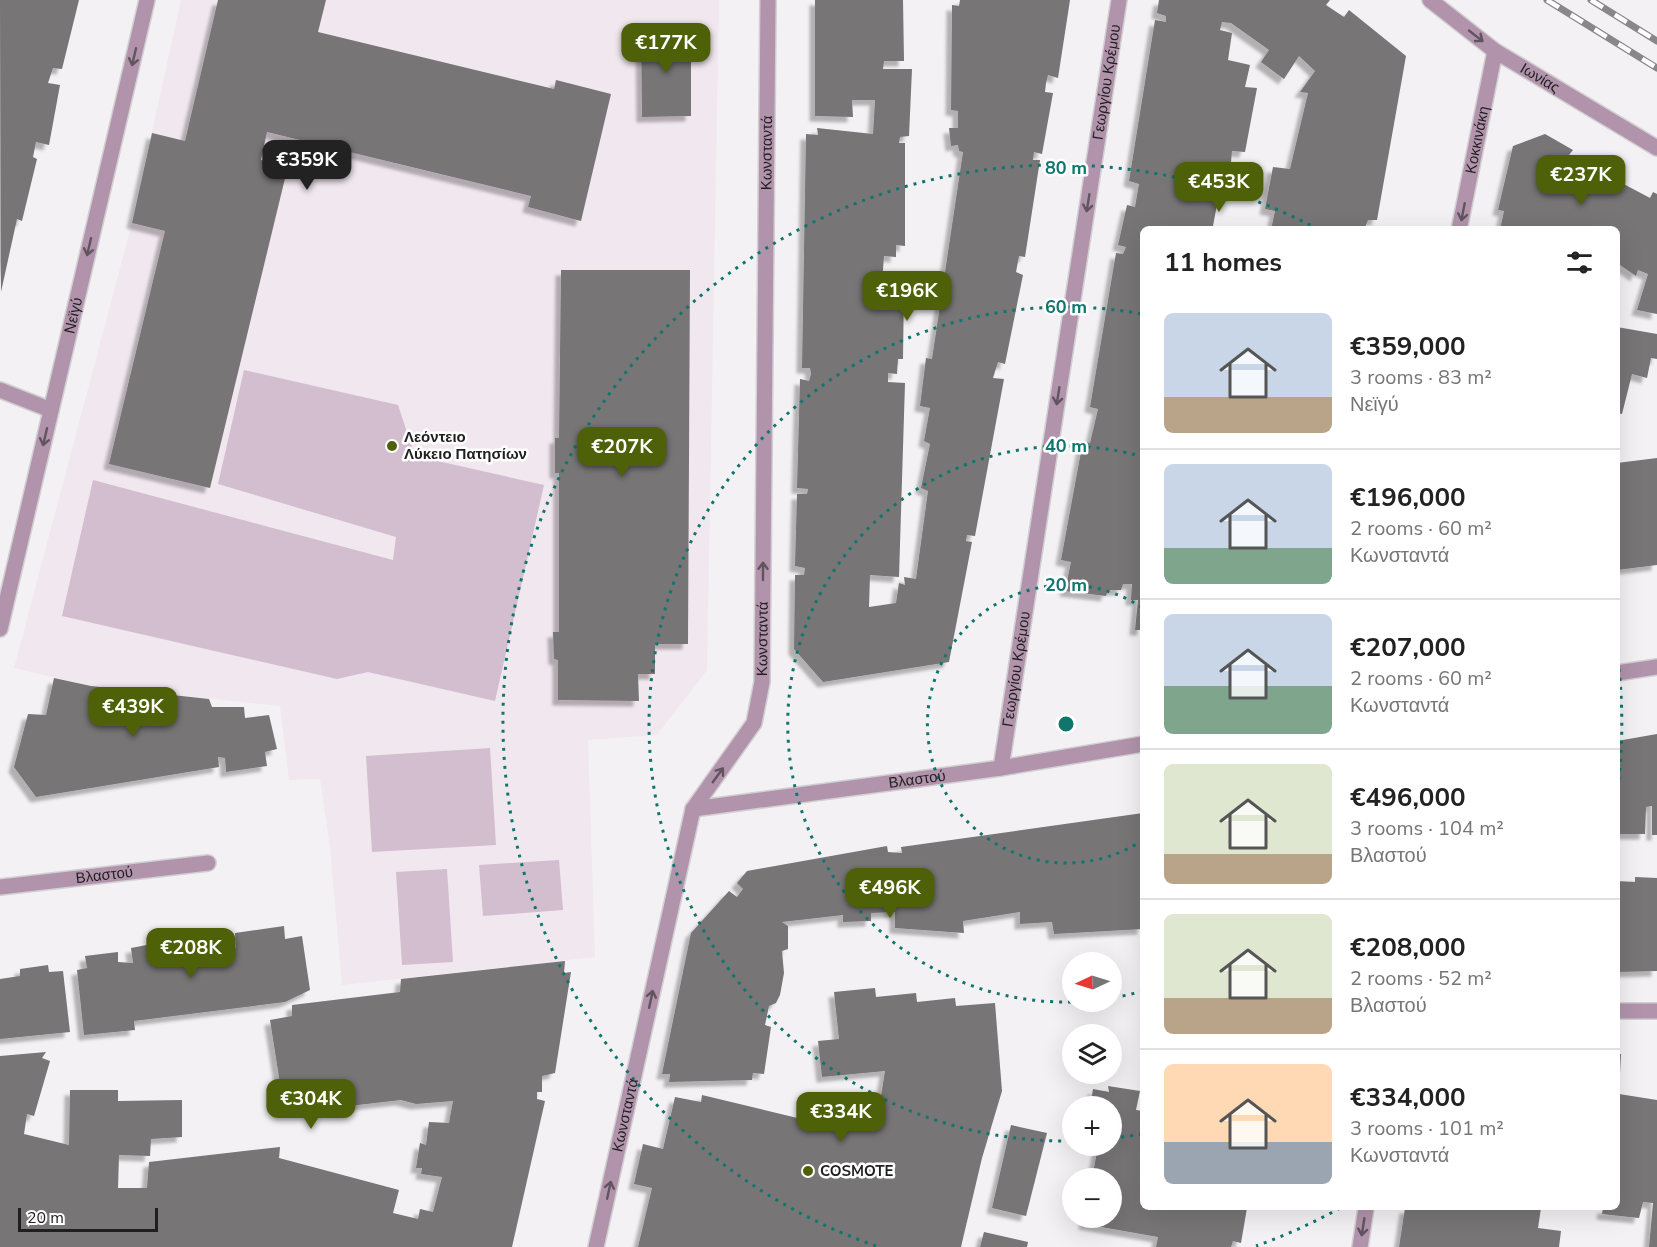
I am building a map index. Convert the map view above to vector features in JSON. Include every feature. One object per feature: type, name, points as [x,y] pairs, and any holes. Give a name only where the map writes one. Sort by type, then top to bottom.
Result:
[{"type":"street","name":"Νεϊγύ","points":[[0,629],[147,0]]},
{"type":"street","name":"Κωνσταντά","points":[[596,1247],[693,809],[754,723],[762,681],[768,0]]},
{"type":"street","name":"Γεωργίου Κρέμου","points":[[1001,768],[1119,0]]},
{"type":"street","name":"Ιωνίας","points":[[1430,0],[1495,51],[1657,148]]},
{"type":"street","name":"Κοκκινάκη","points":[[1460,226],[1495,51]]},
{"type":"street","points":[[0,390],[51,410]]},
{"type":"street","points":[[1620,673],[1657,668]]},
{"type":"street","name":"Βλαστού","points":[[693,809],[1001,768],[1140,745]]},
{"type":"street","name":"Βλαστού","points":[[0,887],[208,863]]},
{"type":"street","points":[[1620,1011],[1657,1011]]},
{"type":"street","points":[[1360,1247],[1366,1210]]},
{"type":"shaded area","name":"Λεόντειο Λύκειο Πατησίων","points":[[181,0],[719,0],[707,670],[657,735],[588,740],[595,957],[342,985],[330,847],[320,779],[289,780],[280,706],[91,686],[14,668],[132,223]]},
{"type":"shaded area","points":[[244,370],[398,405],[415,456],[544,485],[495,701],[368,672],[337,679],[62,616],[93,480],[393,560],[396,537],[218,484]]},
{"type":"shaded area","points":[[490,748],[496,845],[372,852],[366,756]]},
{"type":"shaded area","points":[[559,860],[563,910],[483,916],[479,865]]},
{"type":"shaded area","points":[[447,869],[453,962],[402,965],[396,872]]},
{"type":"building","points":[[0,0],[79,0],[62,69],[53,68],[48,83],[60,85],[49,145],[36,142],[33,157],[37,159],[22,221],[17,219],[1,292]]},
{"type":"building","points":[[218,0],[326,0],[318,32],[554,89],[556,80],[611,94],[581,221],[528,207],[531,196],[267,132],[261,160],[288,166],[210,488],[109,464],[165,231],[132,223],[152,133],[185,141]]},
{"type":"building","points":[[815,0],[903,0],[904,61],[884,61],[883,69],[912,69],[909,136],[900,137],[899,143],[905,143],[905,246],[896,245],[896,257],[884,256],[882,283],[904,284],[903,359],[898,359],[897,374],[888,373],[888,382],[905,383],[899,577],[870,575],[869,607],[896,603],[899,583],[905,585],[904,577],[916,579],[928,491],[921,488],[930,444],[924,441],[930,408],[920,406],[926,358],[932,359],[963,152],[959,151],[958,145],[951,146],[949,128],[958,128],[958,111],[951,110],[952,5],[959,6],[960,0],[1070,0],[1058,78],[1048,75],[1046,83],[1045,92],[1053,93],[1042,154],[1034,152],[1033,160],[1040,160],[1025,257],[1019,256],[1016,272],[1023,275],[1005,364],[998,362],[993,378],[1004,379],[975,536],[967,535],[966,541],[972,542],[949,662],[823,682],[794,649],[795,575],[804,575],[805,568],[795,566],[797,494],[807,494],[808,489],[797,488],[800,379],[809,381],[811,374],[810,368],[802,368],[806,134],[818,135],[817,128],[873,134],[875,100],[852,100],[853,117],[815,116]]},
{"type":"building","points":[[1159,0],[1330,0],[1326,5],[1344,17],[1349,10],[1406,56],[1377,220],[1368,220],[1366,226],[1272,226],[1275,211],[1265,209],[1273,167],[1290,169],[1308,93],[1300,92],[1315,71],[1299,56],[1284,79],[1261,62],[1269,50],[1231,23],[1222,22],[1220,30],[1232,33],[1228,60],[1250,65],[1245,87],[1257,88],[1245,152],[1232,151],[1230,173],[1222,172],[1220,183],[1205,179],[1202,195],[1218,199],[1213,226],[1140,226],[1140,630],[1135,630],[1138,600],[1131,600],[1132,584],[1123,584],[1121,590],[1108,590],[1106,596],[1065,591],[1071,562],[1061,560],[1083,441],[1090,443],[1098,409],[1090,407],[1116,253],[1123,254],[1126,247],[1118,245],[1127,205],[1135,207],[1139,184],[1129,181],[1155,20],[1166,22],[1166,16],[1157,13]]},
{"type":"building","points":[[641,31],[691,31],[691,116],[642,117]]},
{"type":"building","points":[[1545,134],[1573,150],[1569,155],[1650,198],[1653,192],[1657,194],[1657,314],[1637,310],[1648,274],[1638,270],[1636,276],[1620,265],[1620,226],[1501,226],[1504,211],[1498,210],[1513,146]]},
{"type":"building","points":[[561,270],[690,270],[688,644],[655,644],[655,674],[638,674],[639,701],[558,700],[558,660],[554,659],[553,632],[559,632],[559,473],[555,473],[555,438],[559,438]]},
{"type":"building","points":[[1620,328],[1657,334],[1657,359],[1651,358],[1647,378],[1632,374],[1622,414],[1620,414]]},
{"type":"building","points":[[1657,458],[1657,565],[1620,570],[1620,463]]},
{"type":"building","points":[[54,678],[91,686],[209,699],[212,707],[244,707],[245,718],[269,715],[277,749],[265,752],[267,766],[226,772],[225,758],[218,757],[219,767],[36,797],[14,767],[28,714],[46,715]]},
{"type":"building","points":[[1657,734],[1657,835],[1652,835],[1652,806],[1646,807],[1645,834],[1620,834],[1620,740]]},
{"type":"building","points":[[1140,813],[1140,929],[1054,934],[1052,922],[1020,924],[1020,912],[963,921],[964,933],[895,928],[895,912],[871,913],[871,921],[843,922],[843,915],[782,922],[788,926],[788,949],[782,951],[784,973],[780,995],[776,1003],[769,1006],[765,1025],[771,1027],[764,1074],[753,1073],[752,1080],[669,1082],[670,1074],[662,1074],[691,933],[729,891],[737,897],[743,889],[737,883],[747,871],[887,846],[888,852],[902,853],[901,847]]},
{"type":"building","points":[[1635,877],[1657,878],[1657,971],[1620,972],[1620,881],[1635,882]]},
{"type":"building","points":[[284,926],[285,939],[302,936],[310,990],[285,1002],[134,1021],[135,1030],[84,1035],[77,970],[87,968],[85,956],[118,952],[118,962],[133,963],[131,948],[173,940],[177,955],[184,954],[183,939],[225,934],[227,949],[236,948],[235,933]]},
{"type":"building","points":[[565,961],[564,973],[571,972],[555,1073],[542,1076],[542,1092],[537,1092],[537,1099],[545,1101],[512,1247],[0,1247],[0,1056],[46,1052],[42,1058],[50,1061],[34,1116],[27,1114],[24,1134],[69,1145],[70,1090],[118,1090],[118,1101],[182,1100],[182,1137],[151,1139],[150,1156],[119,1155],[118,1188],[147,1188],[149,1162],[280,1147],[279,1158],[399,1190],[393,1213],[418,1219],[420,1209],[433,1212],[442,1177],[421,1174],[422,1168],[416,1168],[420,1143],[426,1145],[429,1122],[449,1123],[453,1101],[416,1104],[401,1100],[306,1111],[305,1106],[284,1109],[270,1020],[292,1016],[292,1005],[400,992],[401,979]]},
{"type":"building","points":[[48,965],[49,972],[63,971],[70,1032],[0,1039],[0,979],[20,976],[20,969]]},
{"type":"building","name":"COSMOTE","points":[[875,988],[876,997],[916,993],[917,1002],[955,998],[956,1006],[995,1003],[1002,1091],[982,1158],[961,1247],[638,1247],[652,1188],[634,1184],[643,1144],[663,1149],[675,1097],[701,1102],[702,1095],[843,1129],[846,1121],[860,1124],[864,1105],[879,1109],[885,1071],[822,1077],[818,1041],[839,1039],[834,992]]},
{"type":"building","points":[[1108,1086],[1140,1091],[1136,1110],[1140,1111],[1140,1210],[1247,1210],[1241,1243],[1233,1241],[1231,1247],[1156,1247],[1158,1237],[1107,1228],[1122,1228],[1122,1168],[1094,1168],[1096,1156],[1122,1156],[1122,1096],[1092,1096],[1093,1089],[1109,1092]]},
{"type":"building","points":[[1620,1094],[1657,1100],[1657,1247],[1649,1247],[1653,1203],[1643,1202],[1639,1218],[1602,1214],[1603,1210],[1620,1210]]},
{"type":"building","points":[[1011,1125],[1047,1133],[1026,1216],[992,1208]]},
{"type":"building","points":[[1405,1210],[1541,1210],[1538,1228],[1561,1231],[1559,1247],[1399,1247]]},
{"type":"building","points":[[984,1232],[1028,1242],[1027,1247],[980,1247]]},
{"type":"railway","points":[[1547,0],[1657,68]]},
{"type":"railway","points":[[1591,0],[1657,41]]},
{"type":"place","name":"Λεόντειο Λύκειο Πατησίων","points":[[392,446]]},
{"type":"place","name":"COSMOTE","points":[[808,1171]]}]
